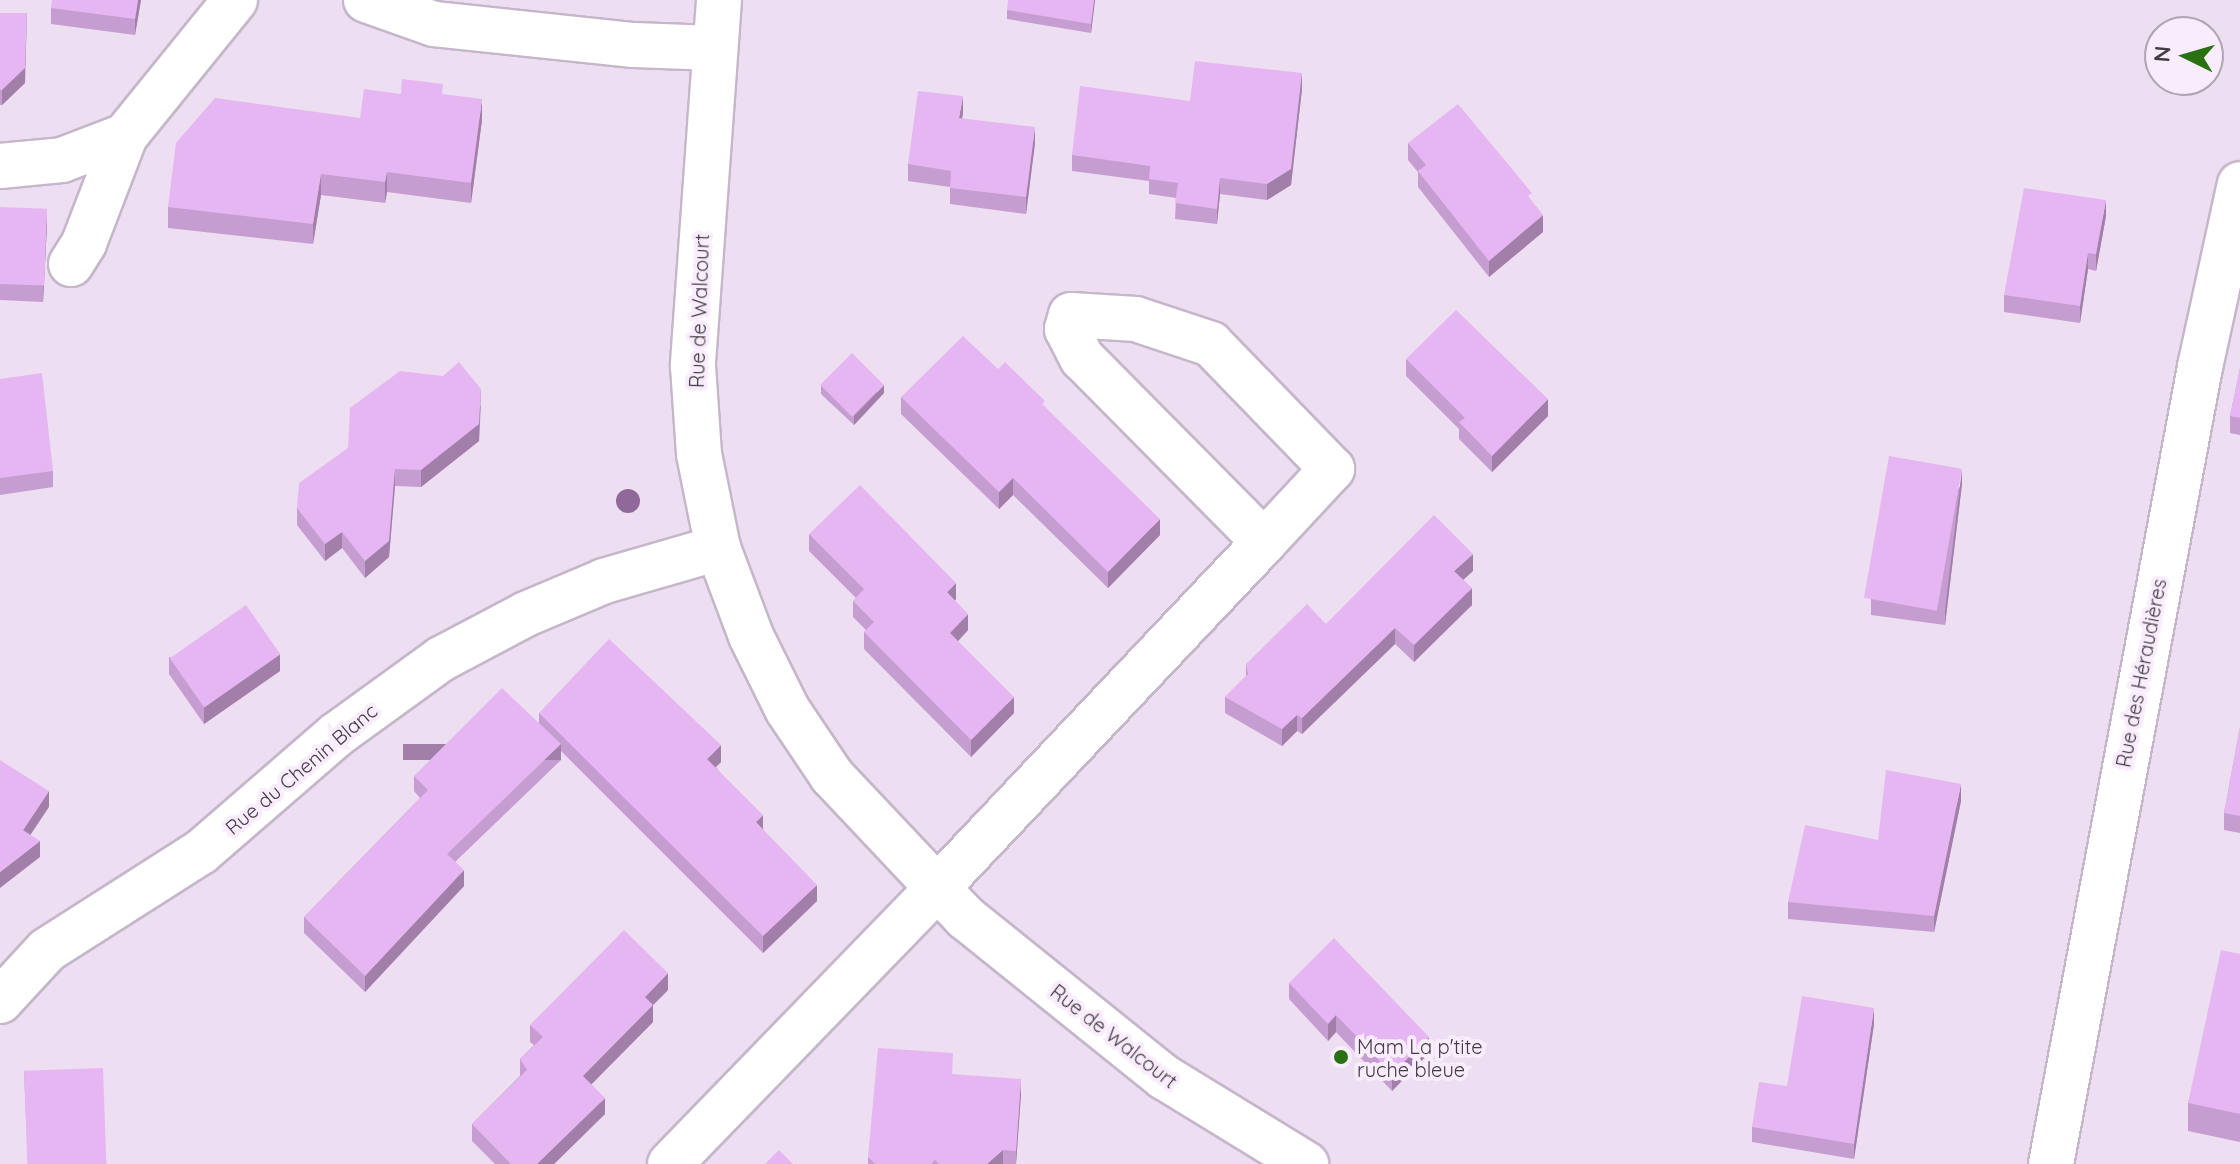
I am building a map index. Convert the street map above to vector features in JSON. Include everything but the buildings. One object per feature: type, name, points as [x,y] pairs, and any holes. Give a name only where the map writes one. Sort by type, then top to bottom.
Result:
[{"type":"street","points":[[71,264],[84,243],[125,136],[235,0]]},
{"type":"street","points":[[366,0],[434,24],[619,44],[715,48]]},
{"type":"street","name":"Rue de Walcourt","points":[[719,0],[693,366],[699,454],[718,548],[751,636],[787,709],[832,776],[966,918],[1164,1077],[1306,1164]]},
{"type":"street","points":[[0,166],[62,160],[125,136]]},
{"type":"street","name":"Rue des Héraudières","points":[[2051,1164],[2197,382],[2240,184]]},
{"type":"street","points":[[670,1164],[937,888],[1264,542],[1332,469],[1211,344],[1136,319],[1071,315],[1067,329],[1082,358],[1264,542]]},
{"type":"street","name":"Rue du Chenin Blanc","points":[[0,1001],[47,950],[201,852],[336,735],[441,659],[526,614],[604,581],[718,548]]},
{"type":"place","name":"Mam La p'tite ruche bleue","points":[[1341,1057]]}]
